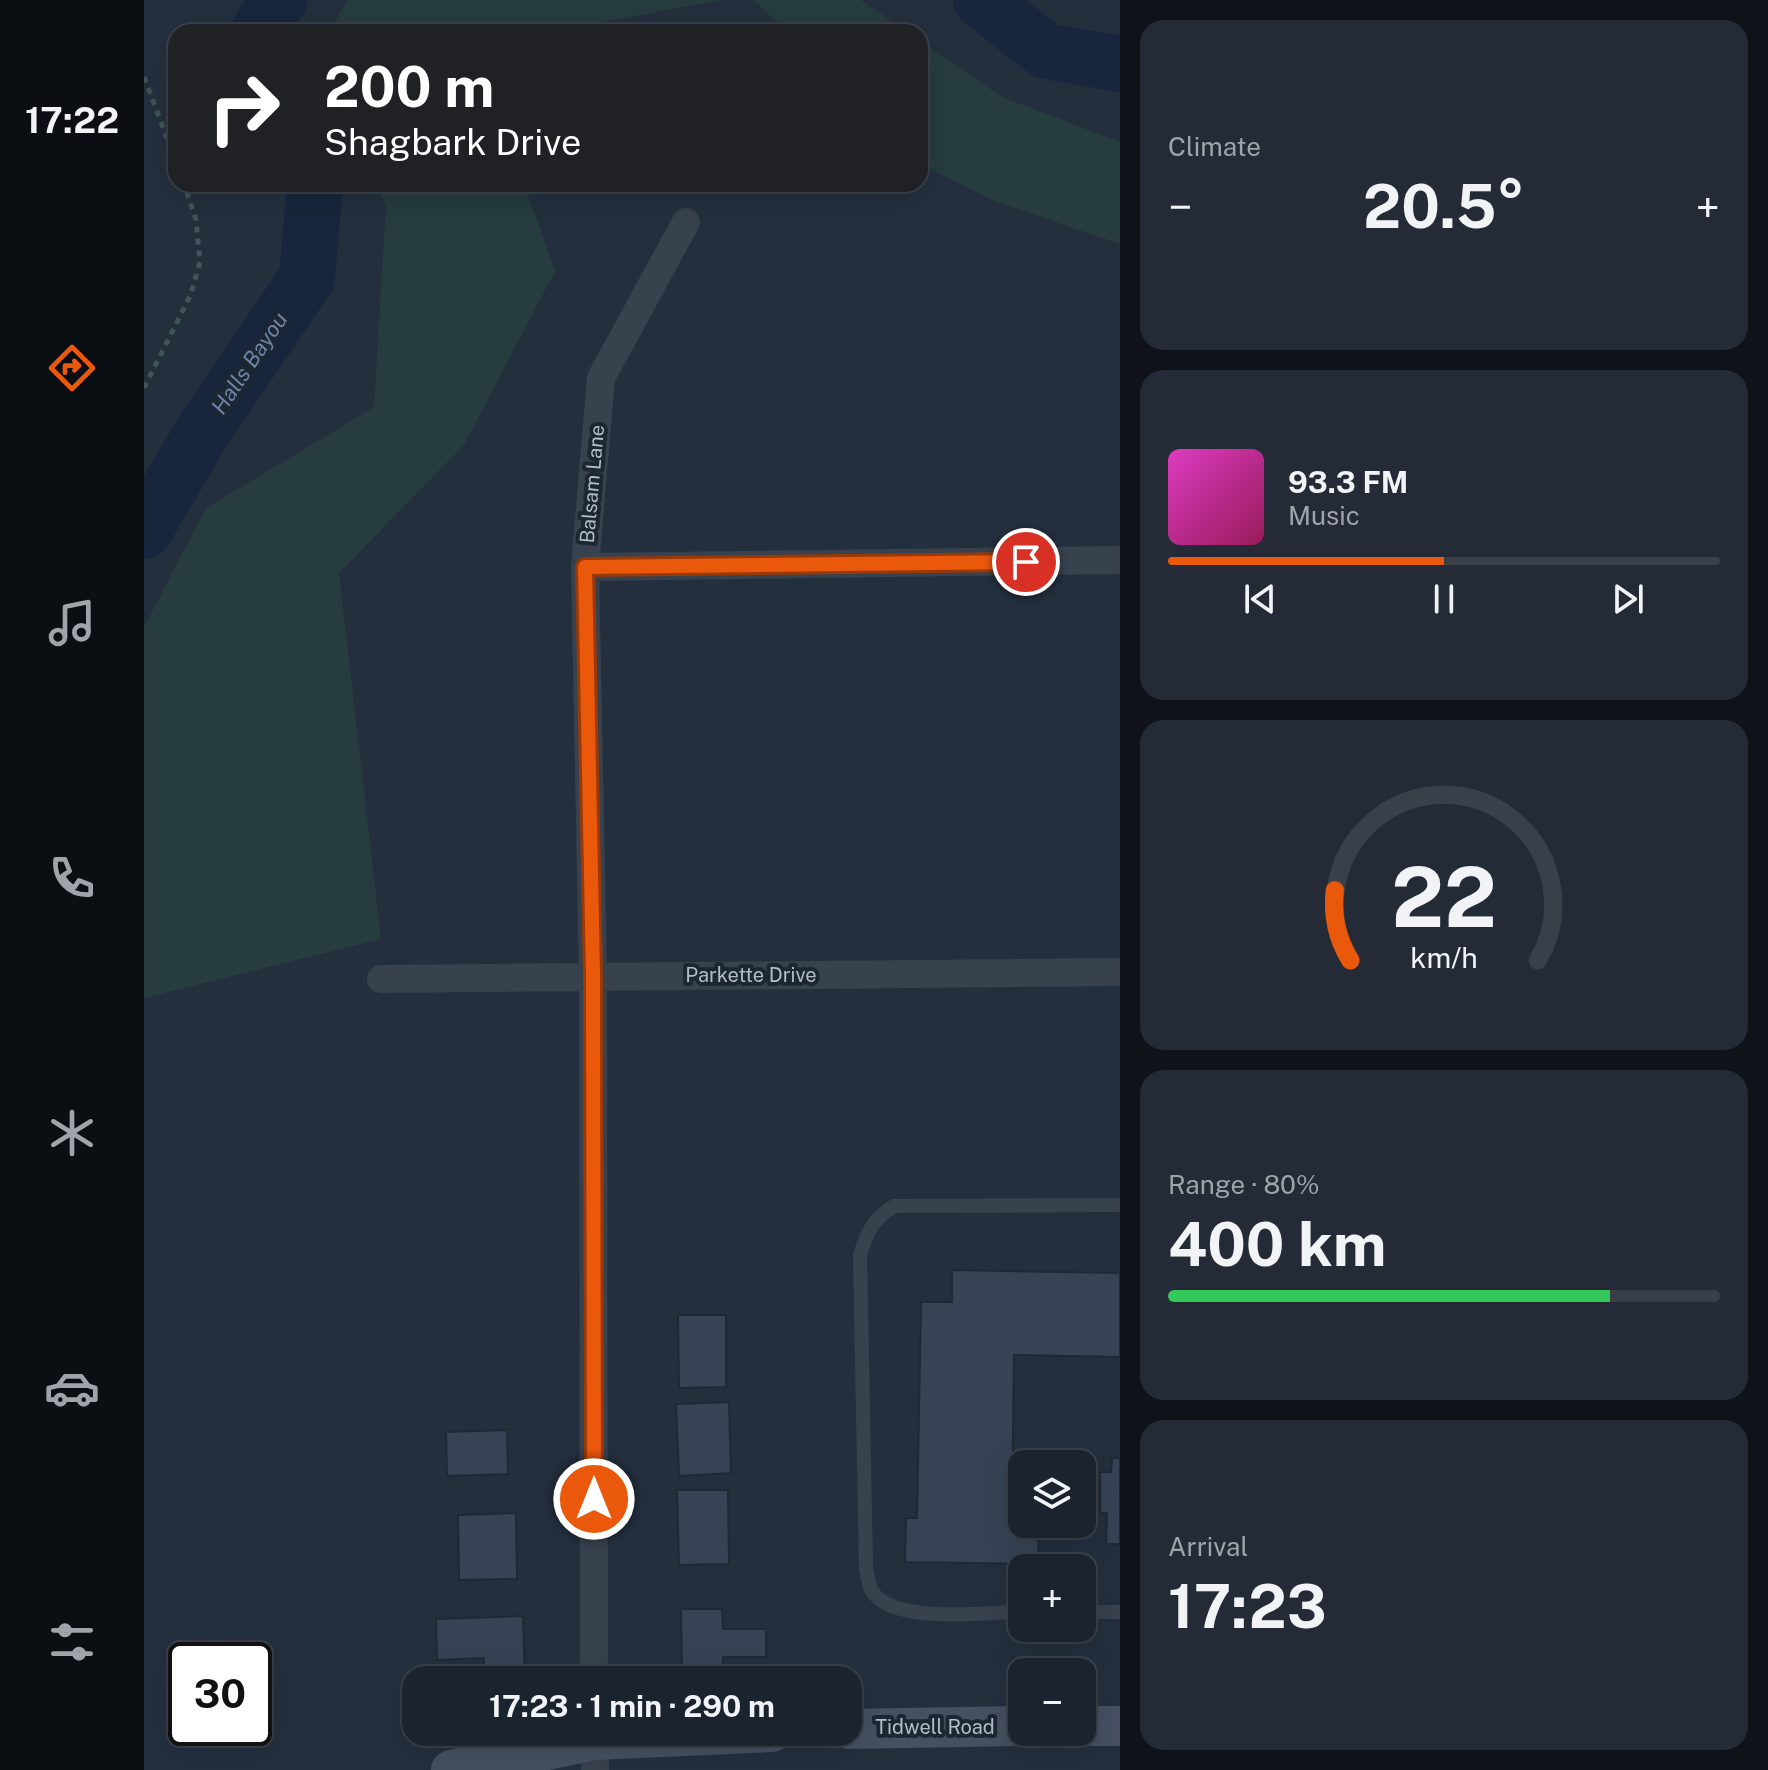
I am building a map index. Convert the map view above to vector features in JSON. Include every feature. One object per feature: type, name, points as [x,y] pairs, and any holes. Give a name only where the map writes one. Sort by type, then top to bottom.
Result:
[{"type":"main road","name":"Tidwell Road","points":[[862,1729],[1008,1726]]},
{"type":"main road","points":[[1096,1726],[1120,1726]]},
{"type":"main road","points":[[451,1770],[595,1747]]},
{"type":"street","name":"Balsam Lane","points":[[594,1666],[593,976],[585,567],[601,378],[686,222]]},
{"type":"street","points":[[585,567],[1120,560]]},
{"type":"street","name":"Parkette Drive","points":[[381,979],[1120,972]]},
{"type":"lane","points":[[1008,1612],[908,1613],[885,1604],[871,1590],[866,1567],[860,1255],[868,1230],[879,1215],[894,1206],[1120,1205]]},
{"type":"lane","points":[[1096,1612],[1120,1612]]},
{"type":"path","points":[[144,77],[168,141]]},
{"type":"path","points":[[144,388],[191,294],[200,262],[196,220],[187,192]]},
{"type":"green space","points":[[348,0],[720,0],[594,24],[334,24]]},
{"type":"green space","points":[[753,0],[861,0],[896,24],[779,24]]},
{"type":"green space","points":[[928,46],[1002,97],[1120,142],[1120,244],[997,202],[928,168]]},
{"type":"green space","points":[[379,192],[527,192],[555,271],[464,445],[339,573],[381,939],[144,998],[144,627],[206,508],[374,407],[386,205]]},
{"type":"building","points":[[952,1270],[1120,1273],[1120,1357],[1014,1355],[1013,1450],[1008,1450],[1008,1538],[1039,1538],[1038,1554],[1008,1554],[1008,1564],[905,1562],[906,1518],[917,1518],[921,1302],[952,1302]]},
{"type":"building","points":[[678,1315],[726,1315],[726,1387],[679,1388]]},
{"type":"building","points":[[729,1402],[731,1473],[679,1476],[676,1404]]},
{"type":"building","points":[[507,1430],[508,1474],[447,1476],[446,1432]]},
{"type":"building","points":[[1112,1458],[1120,1458],[1120,1544],[1106,1544],[1107,1513],[1100,1513],[1100,1472],[1111,1472]]},
{"type":"building","points":[[677,1490],[728,1490],[729,1564],[679,1565]]},
{"type":"building","points":[[516,1513],[517,1579],[459,1580],[458,1515]]},
{"type":"building","points":[[681,1609],[722,1609],[723,1629],[766,1629],[766,1657],[723,1657],[723,1666],[682,1666]]},
{"type":"building","points":[[523,1616],[525,1666],[484,1666],[484,1658],[437,1660],[436,1619]]},
{"type":"waterway","name":"Halls Bayou","points":[[263,24],[279,0]]},
{"type":"waterway","name":"Halls Bayou","points":[[981,0],[1046,51],[1120,64]]},
{"type":"waterway","name":"Halls Bayou","points":[[144,531],[205,428],[307,278],[314,192]]},
{"type":"route","points":[[594,1499],[593,976],[585,567],[1026,562]]}]
